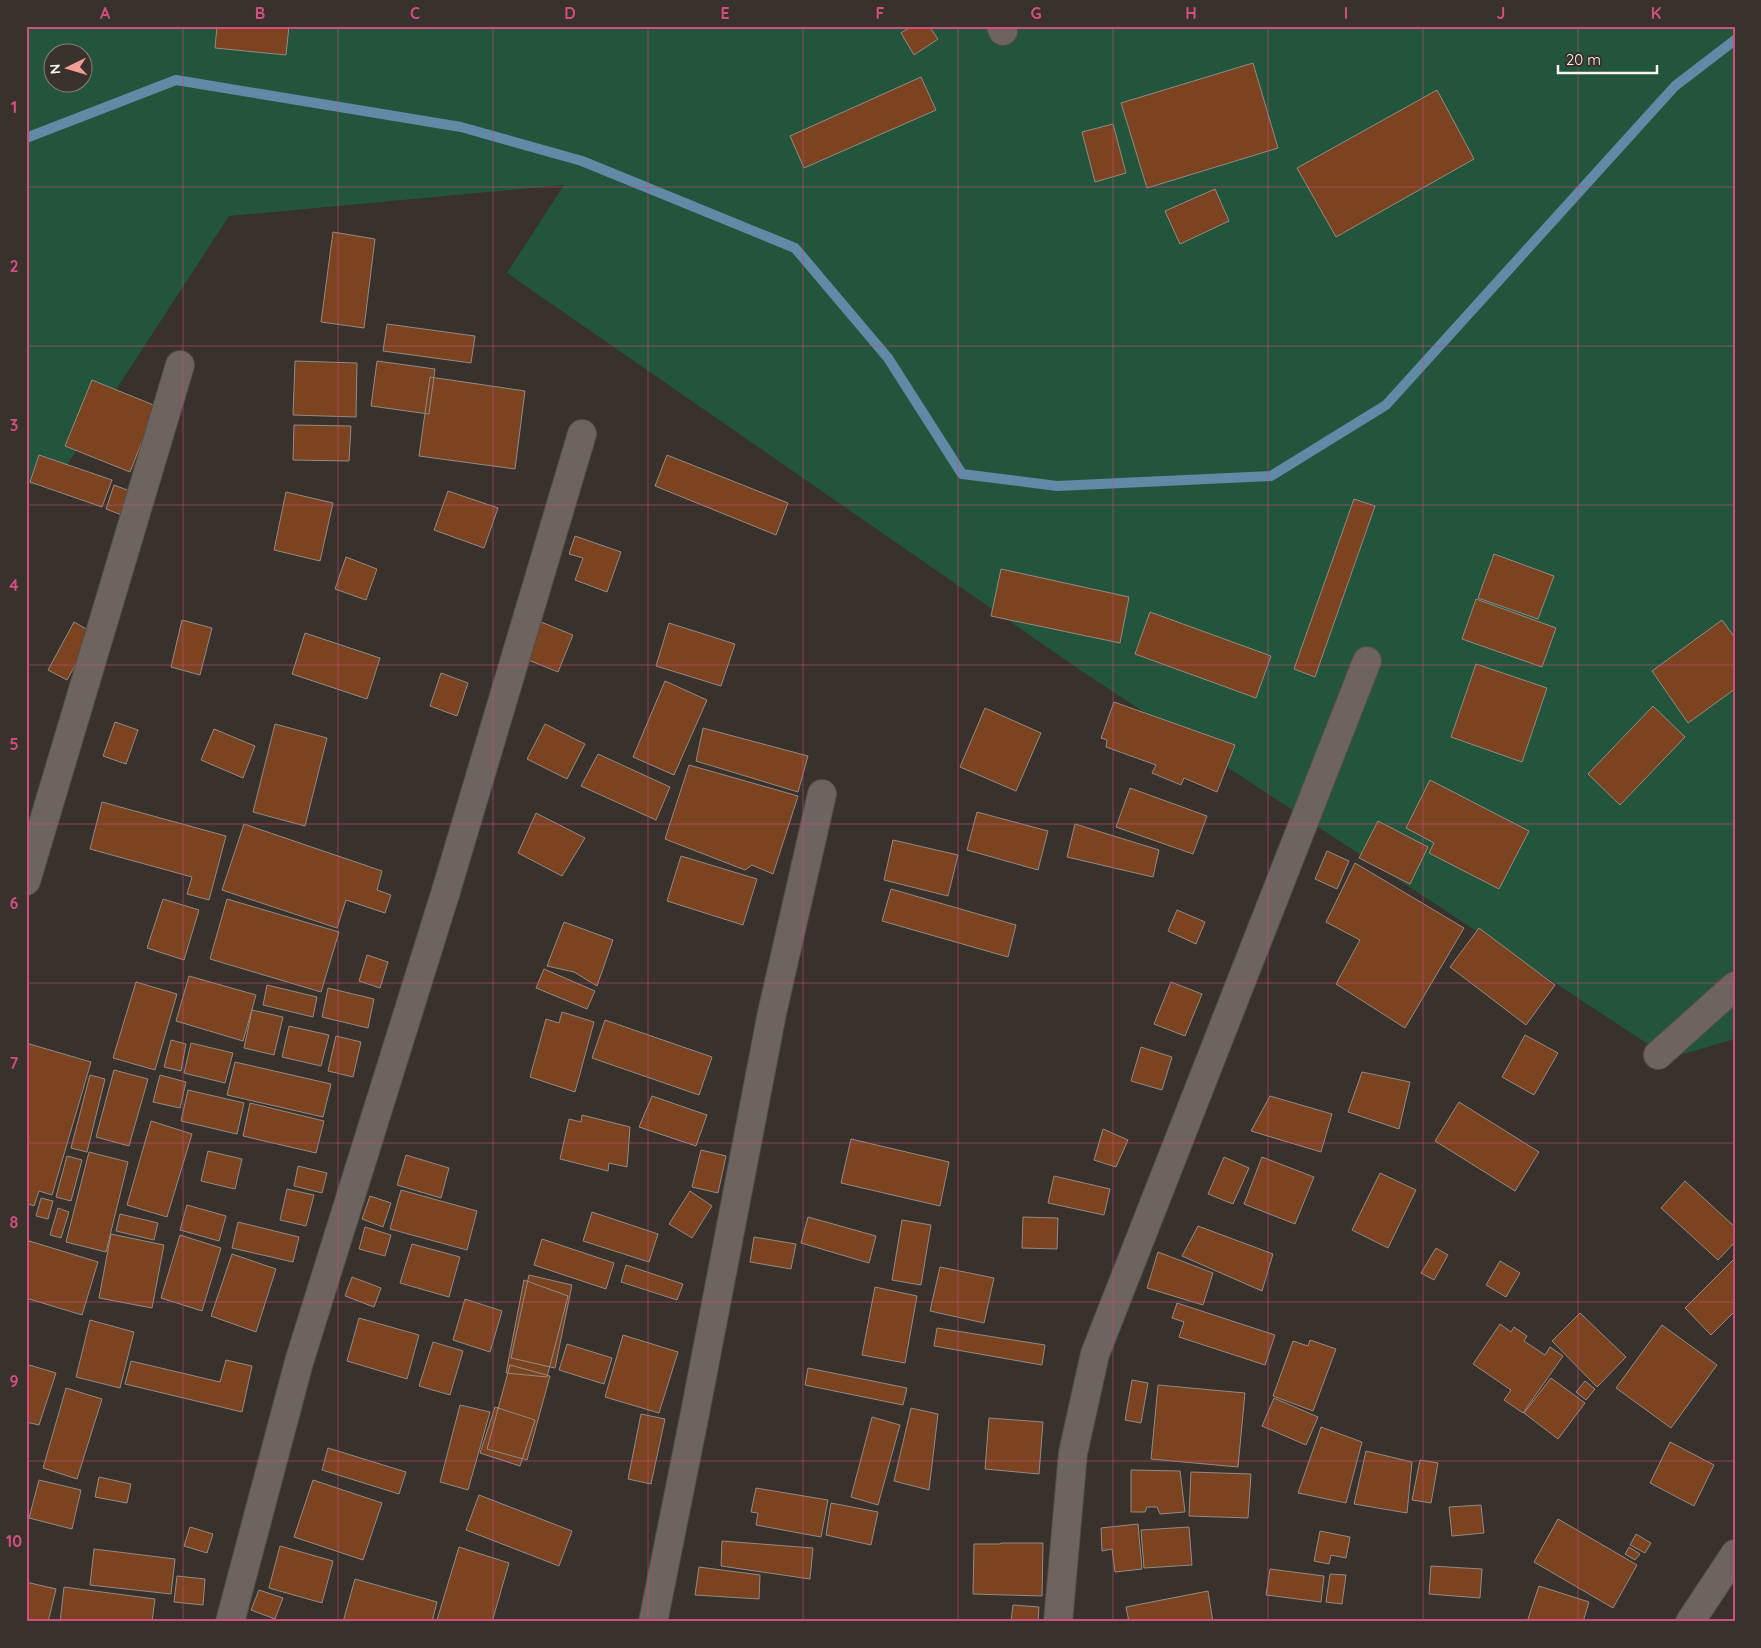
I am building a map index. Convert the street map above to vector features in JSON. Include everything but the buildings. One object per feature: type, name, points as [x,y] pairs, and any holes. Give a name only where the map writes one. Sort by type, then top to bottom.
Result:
[{"type":"street","points":[[26,881],[180,365]]},
{"type":"street","points":[[230,1622],[299,1362],[446,891],[582,434]]},
{"type":"street","points":[[1058,1622],[1074,1453],[1095,1354],[1367,661]]},
{"type":"street","points":[[653,1622],[772,1014],[822,794]]},
{"type":"street","points":[[1658,1055],[1735,986]]},
{"type":"street","points":[[1690,1622],[1735,1554]]},
{"type":"green space","points":[[26,26],[1735,26],[1735,1039],[1669,1058],[1080,670],[507,273],[564,185],[229,216],[54,485],[26,484]]},
{"type":"waterway","points":[[26,138],[176,80],[461,127],[582,161],[795,248],[888,358],[962,474],[1057,486],[1271,476],[1386,405],[1675,86],[1735,40]]}]
